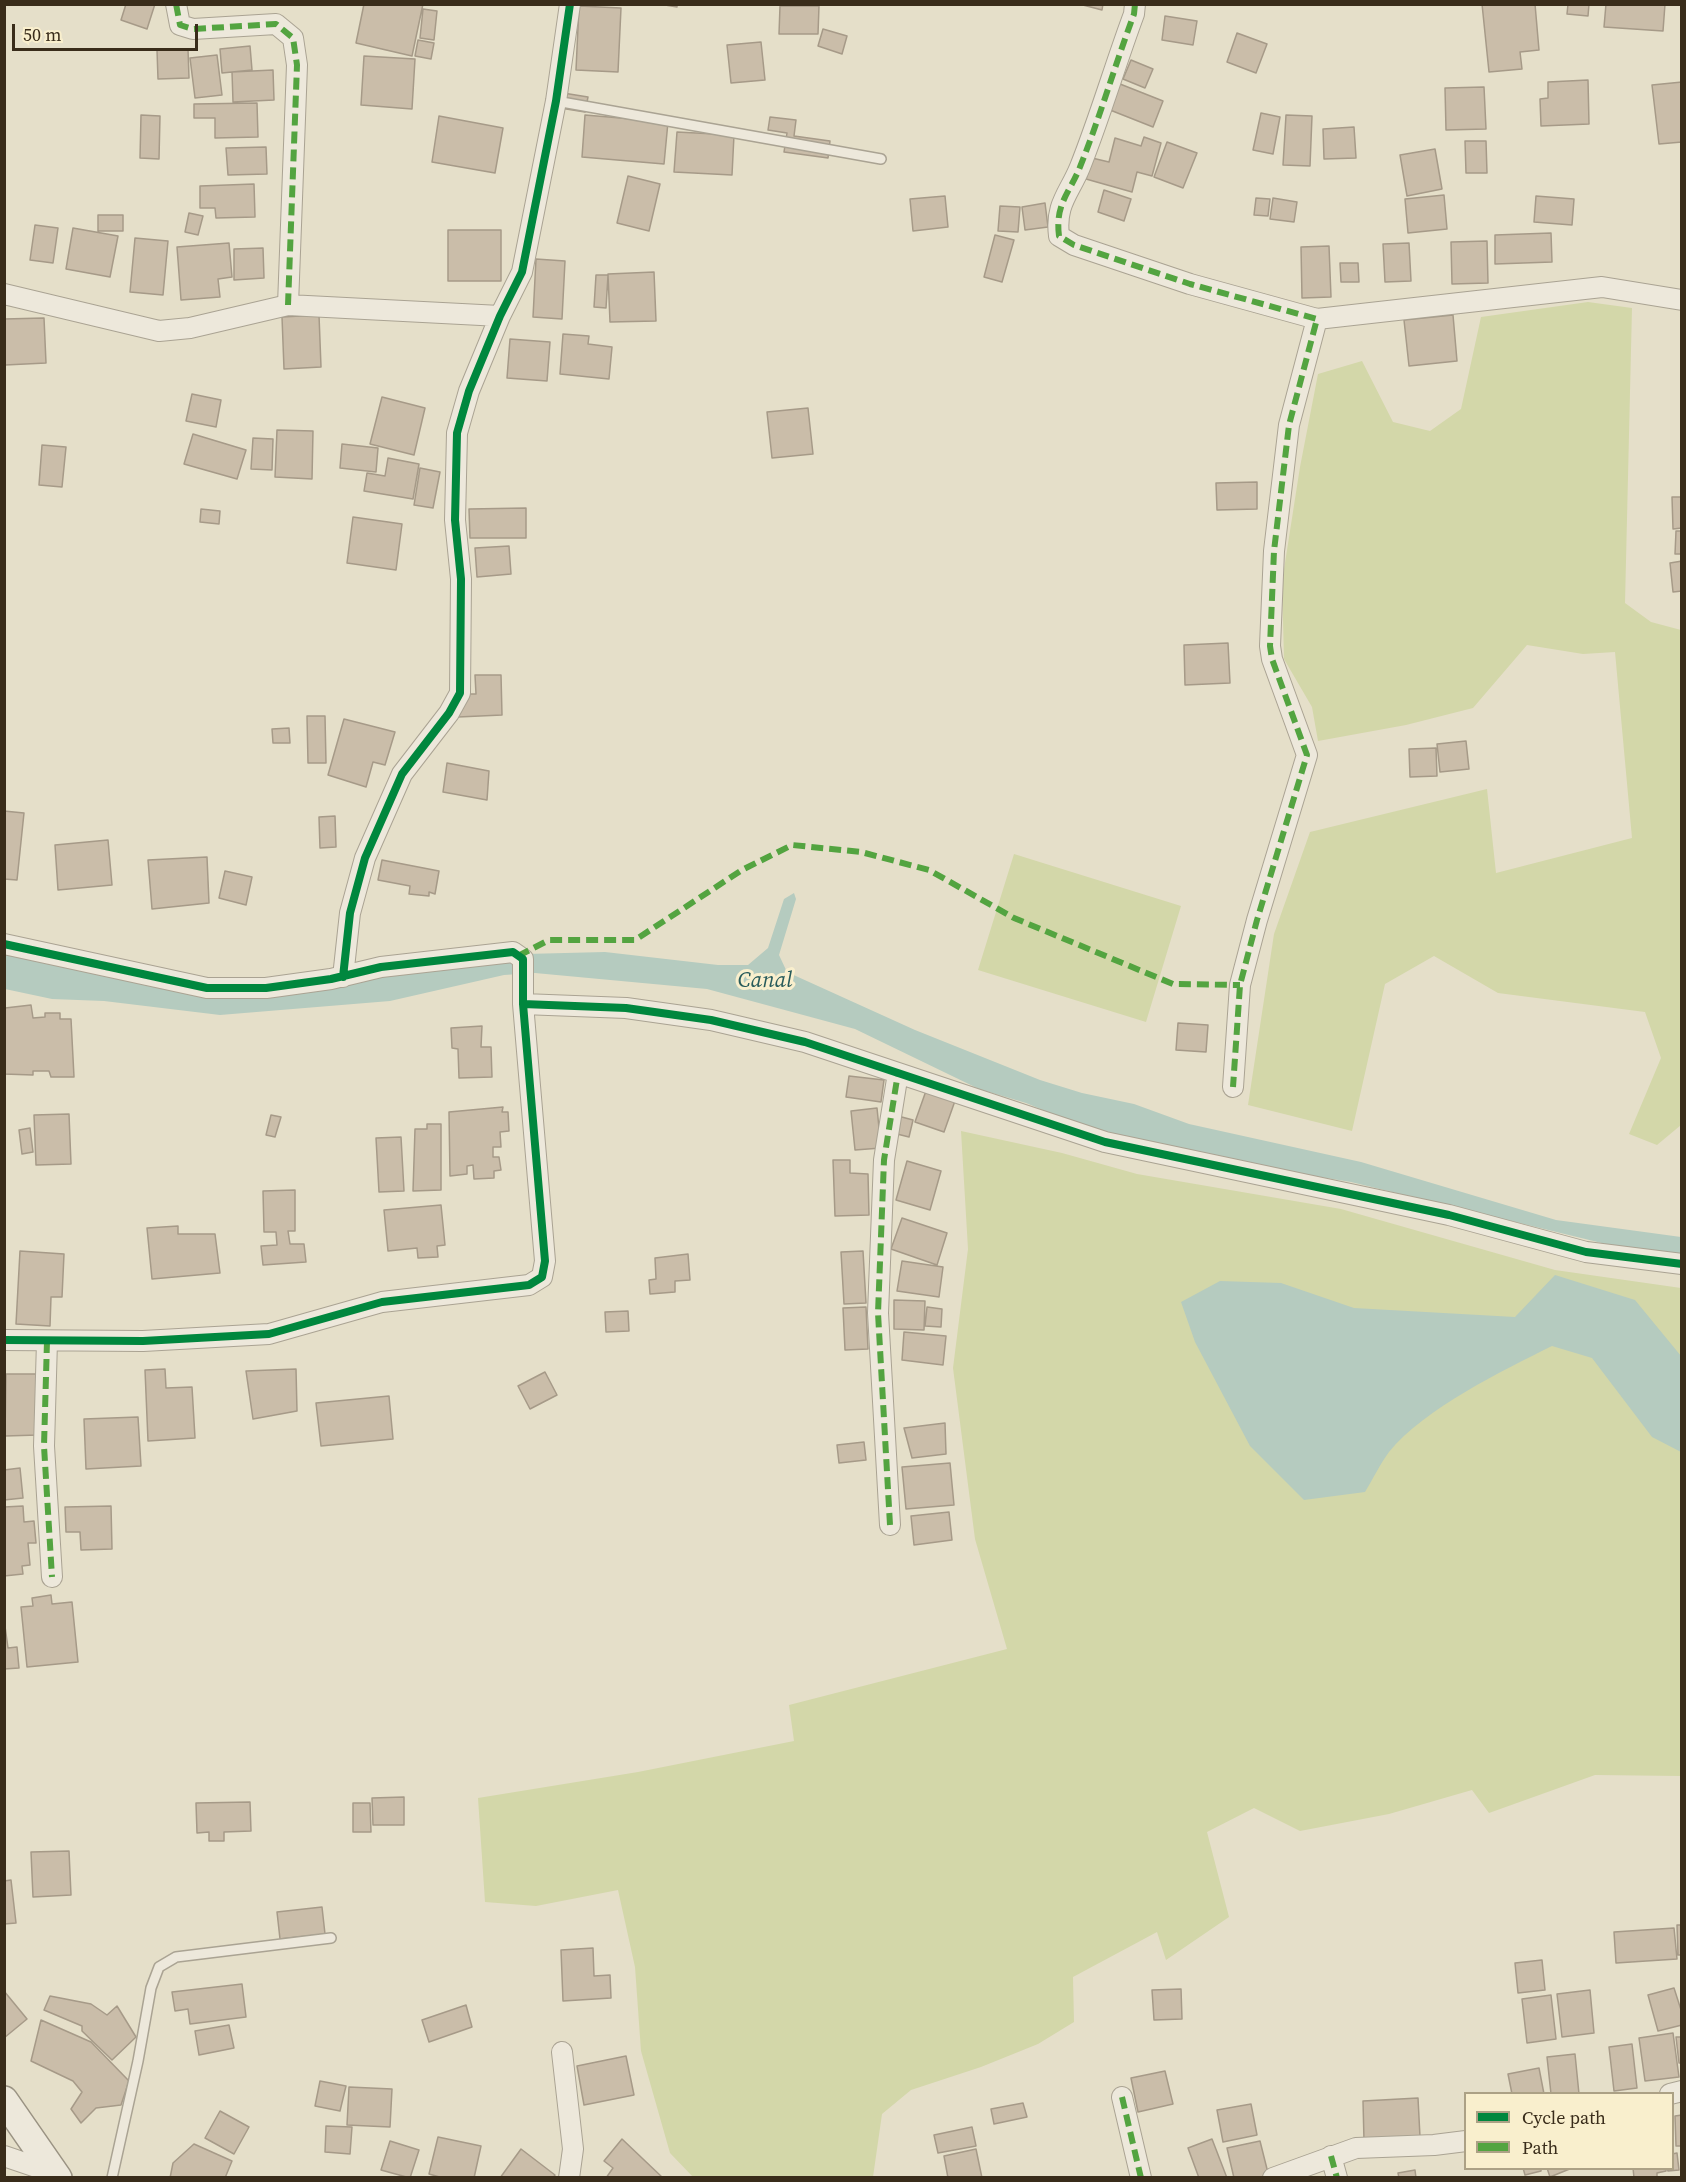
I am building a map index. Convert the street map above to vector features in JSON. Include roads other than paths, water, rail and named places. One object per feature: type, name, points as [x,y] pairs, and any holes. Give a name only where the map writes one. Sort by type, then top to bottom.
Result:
[{"type":"main road","points":[[4,2100],[59,2176]]},
{"type":"street","points":[[176,4],[180,25],[194,29],[276,24],[293,38],[297,65],[288,305]]},
{"type":"street","points":[[343,977],[350,913],[365,858],[402,774],[449,714],[460,693],[461,579],[455,520],[457,433],[469,390],[500,316],[522,272],[556,101],[570,4]]},
{"type":"street","points":[[1135,4],[1134,14],[1079,169],[1060,204],[1057,219],[1059,236],[1074,245],[1190,284],[1317,319],[1602,287],[1682,300]]},
{"type":"street","points":[[4,294],[159,331],[190,328],[288,305],[500,316]]},
{"type":"street","points":[[1233,1087],[1240,985],[1257,920],[1307,755],[1272,659],[1270,646],[1274,551],[1289,425],[1317,319]]},
{"type":"street","points":[[4,944],[207,988],[266,988],[343,977],[381,967],[513,952],[523,959],[523,994],[545,1261],[542,1277],[529,1286],[382,1302],[269,1334],[143,1341],[4,1340]]},
{"type":"street","points":[[523,994],[711,1020],[805,1042],[1105,1142],[1449,1215],[1586,1252],[1682,1264]]},
{"type":"street","points":[[890,1525],[878,1313],[884,1160],[898,1073]]},
{"type":"street","points":[[47,1341],[44,1446],[51,1577]]},
{"type":"street","points":[[562,2052],[573,2149],[569,2178]]},
{"type":"street","points":[[1122,2097],[1141,2178]]},
{"type":"street","points":[[1273,2178],[1356,2148],[1434,2145],[1464,2141]]},
{"type":"street","points":[[4,2156],[59,2176]]},
{"type":"street","points":[[1331,2156],[1337,2178]]},
{"type":"lane","points":[[556,101],[881,159]]},
{"type":"lane","points":[[112,2178],[138,2061],[151,1988],[159,1967],[176,1957],[332,1938]]},
{"type":"water","name":"Canal","points":[[794,893],[796,899],[779,955],[787,972],[915,1030],[1040,1080],[1082,1093],[1134,1104],[1189,1124],[1361,1162],[1556,1220],[1681,1237],[1681,1255],[1614,1246],[1351,1182],[1276,1170],[1145,1142],[1069,1121],[1026,1103],[979,1089],[855,1029],[707,989],[535,973],[504,975],[390,1001],[220,1015],[104,1001],[52,999],[5,989],[5,949],[189,991],[525,954],[605,952],[718,965],[748,965],[768,948],[784,899]]},
{"type":"water","points":[[1555,1275],[1635,1300],[1681,1356],[1681,1452],[1652,1437],[1592,1358],[1552,1346],[1465,1392],[1423,1420],[1389,1452],[1365,1492],[1304,1500],[1250,1446],[1195,1342],[1181,1302],[1220,1281],[1281,1283],[1354,1308],[1515,1317]]}]
